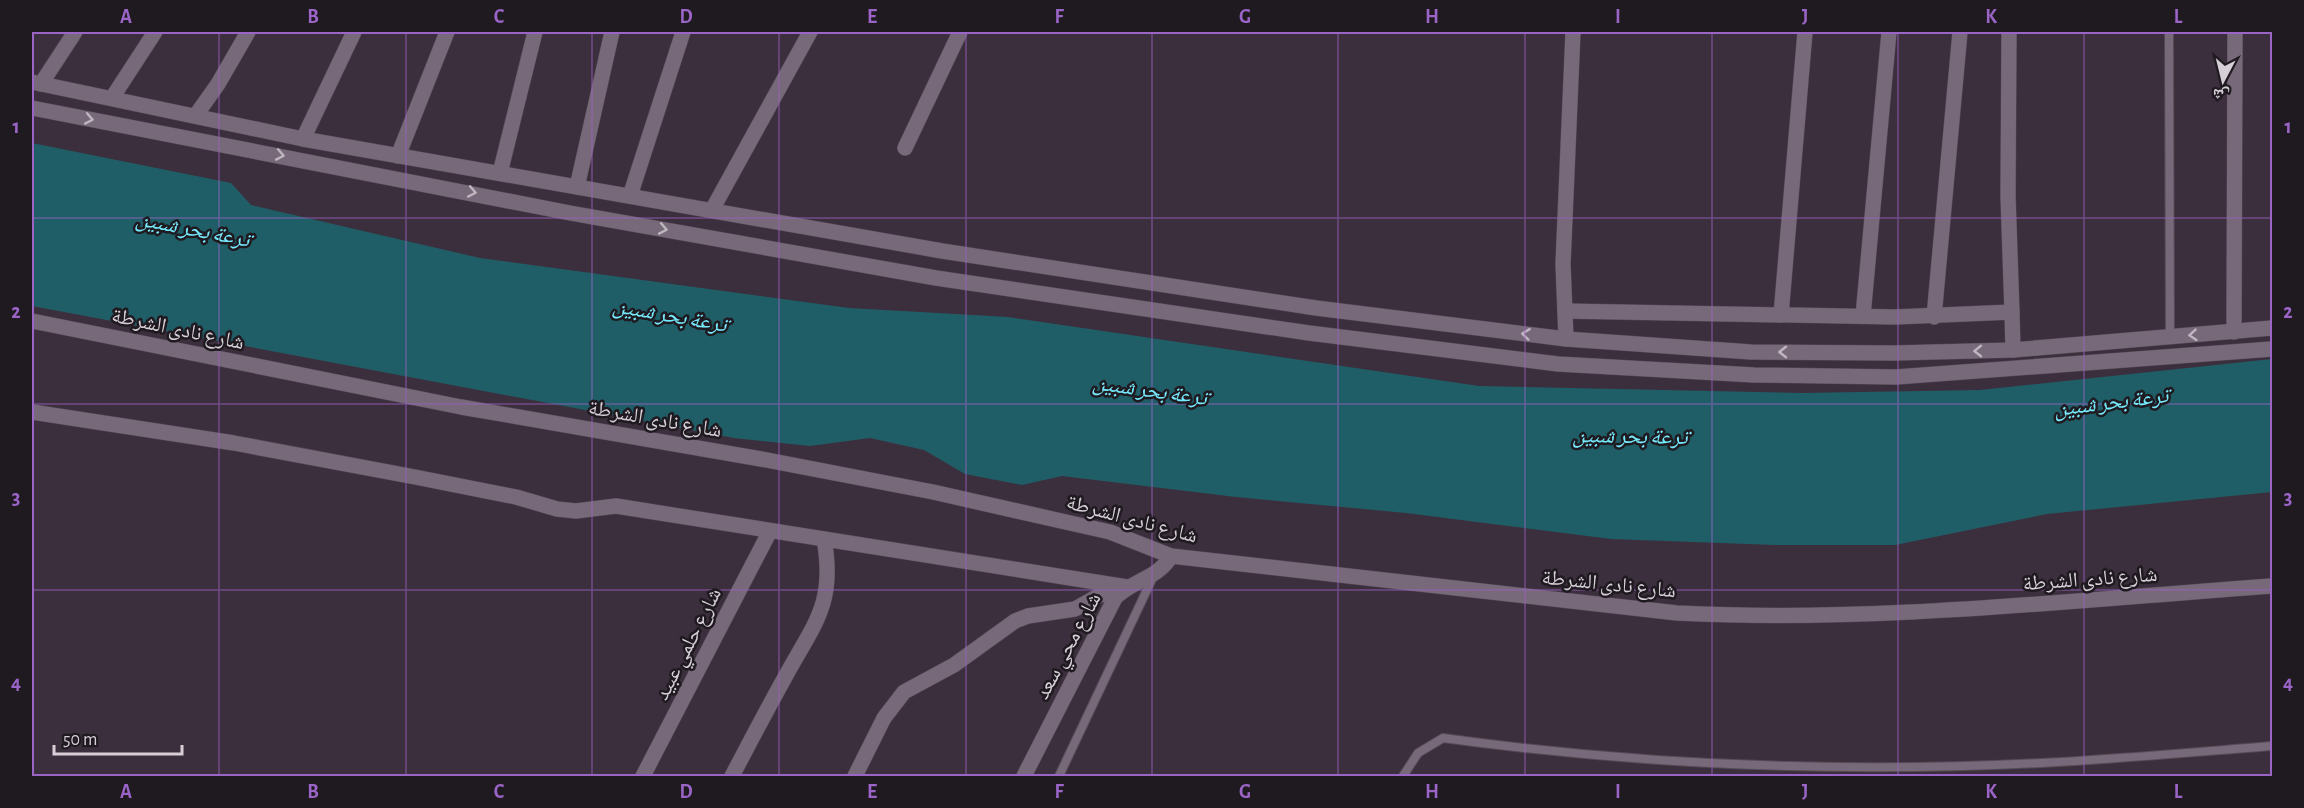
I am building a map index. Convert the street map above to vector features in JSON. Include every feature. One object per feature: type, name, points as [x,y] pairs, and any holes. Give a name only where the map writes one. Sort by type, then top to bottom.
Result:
[{"type":"street","points":[[75,32],[36,83],[303,139],[942,251],[1133,282],[1566,339],[1751,352],[2013,350],[2272,328]]},
{"type":"street","points":[[112,98],[155,32]]},
{"type":"street","points":[[196,115],[248,32]]},
{"type":"street","points":[[303,139],[354,32]]},
{"type":"street","points":[[398,156],[447,32]]},
{"type":"street","points":[[500,173],[535,32]]},
{"type":"street","points":[[577,187],[612,32]]},
{"type":"street","points":[[630,196],[683,32]]},
{"type":"street","points":[[712,210],[810,32]]},
{"type":"street","points":[[904,148],[960,32]]},
{"type":"street","points":[[1566,339],[1563,264],[1573,32]]},
{"type":"street","points":[[1781,315],[1805,32]]},
{"type":"street","points":[[1863,316],[1889,32]]},
{"type":"street","points":[[1934,317],[1960,32]]},
{"type":"street","points":[[2009,32],[2008,196],[2013,350]]},
{"type":"street","points":[[2234,332],[2235,32]]},
{"type":"street","points":[[32,108],[570,213],[936,278],[1309,333],[1558,364],[1754,375],[1896,377],[2272,349]]},
{"type":"street","points":[[1565,311],[1934,317],[2012,312]]},
{"type":"street","name":"شارع نادى الشرطة","points":[[32,321],[461,407],[761,459],[933,492],[1110,532],[1171,556],[1677,613],[1726,615],[1825,616],[1914,613],[2272,586]]},
{"type":"street","points":[[32,412],[325,460],[516,497],[556,509],[576,511],[616,506],[1127,587]]},
{"type":"street","name":"شارع حلمي عبيد","points":[[643,777],[770,531]]},
{"type":"street","points":[[732,777],[785,676],[816,625],[822,608],[828,574],[824,539]]},
{"type":"street","name":"شارع محي سعد","points":[[1024,777],[1110,605],[1127,587],[1154,575],[1171,556]]},
{"type":"street","points":[[855,777],[884,718],[904,692],[954,665],[1015,621],[1035,615],[1075,609],[1100,595],[1127,587]]},
{"type":"lane","points":[[2169,32],[2170,338]]},
{"type":"lane","points":[[1059,777],[1154,575]]},
{"type":"lane","points":[[1403,777],[1418,753],[1443,738],[1630,758],[1903,766],[2041,763],[2272,746]]},
{"type":"water","name":"ترعة بحر شبين","points":[[32,143],[231,183],[251,205],[480,258],[849,308],[1008,317],[1479,386],[1802,393],[1980,390],[2272,359],[2272,492],[2047,514],[1895,545],[1775,545],[1611,539],[1406,513],[1236,497],[1062,476],[1022,485],[965,474],[924,450],[870,438],[810,446],[734,438],[32,306]]}]
